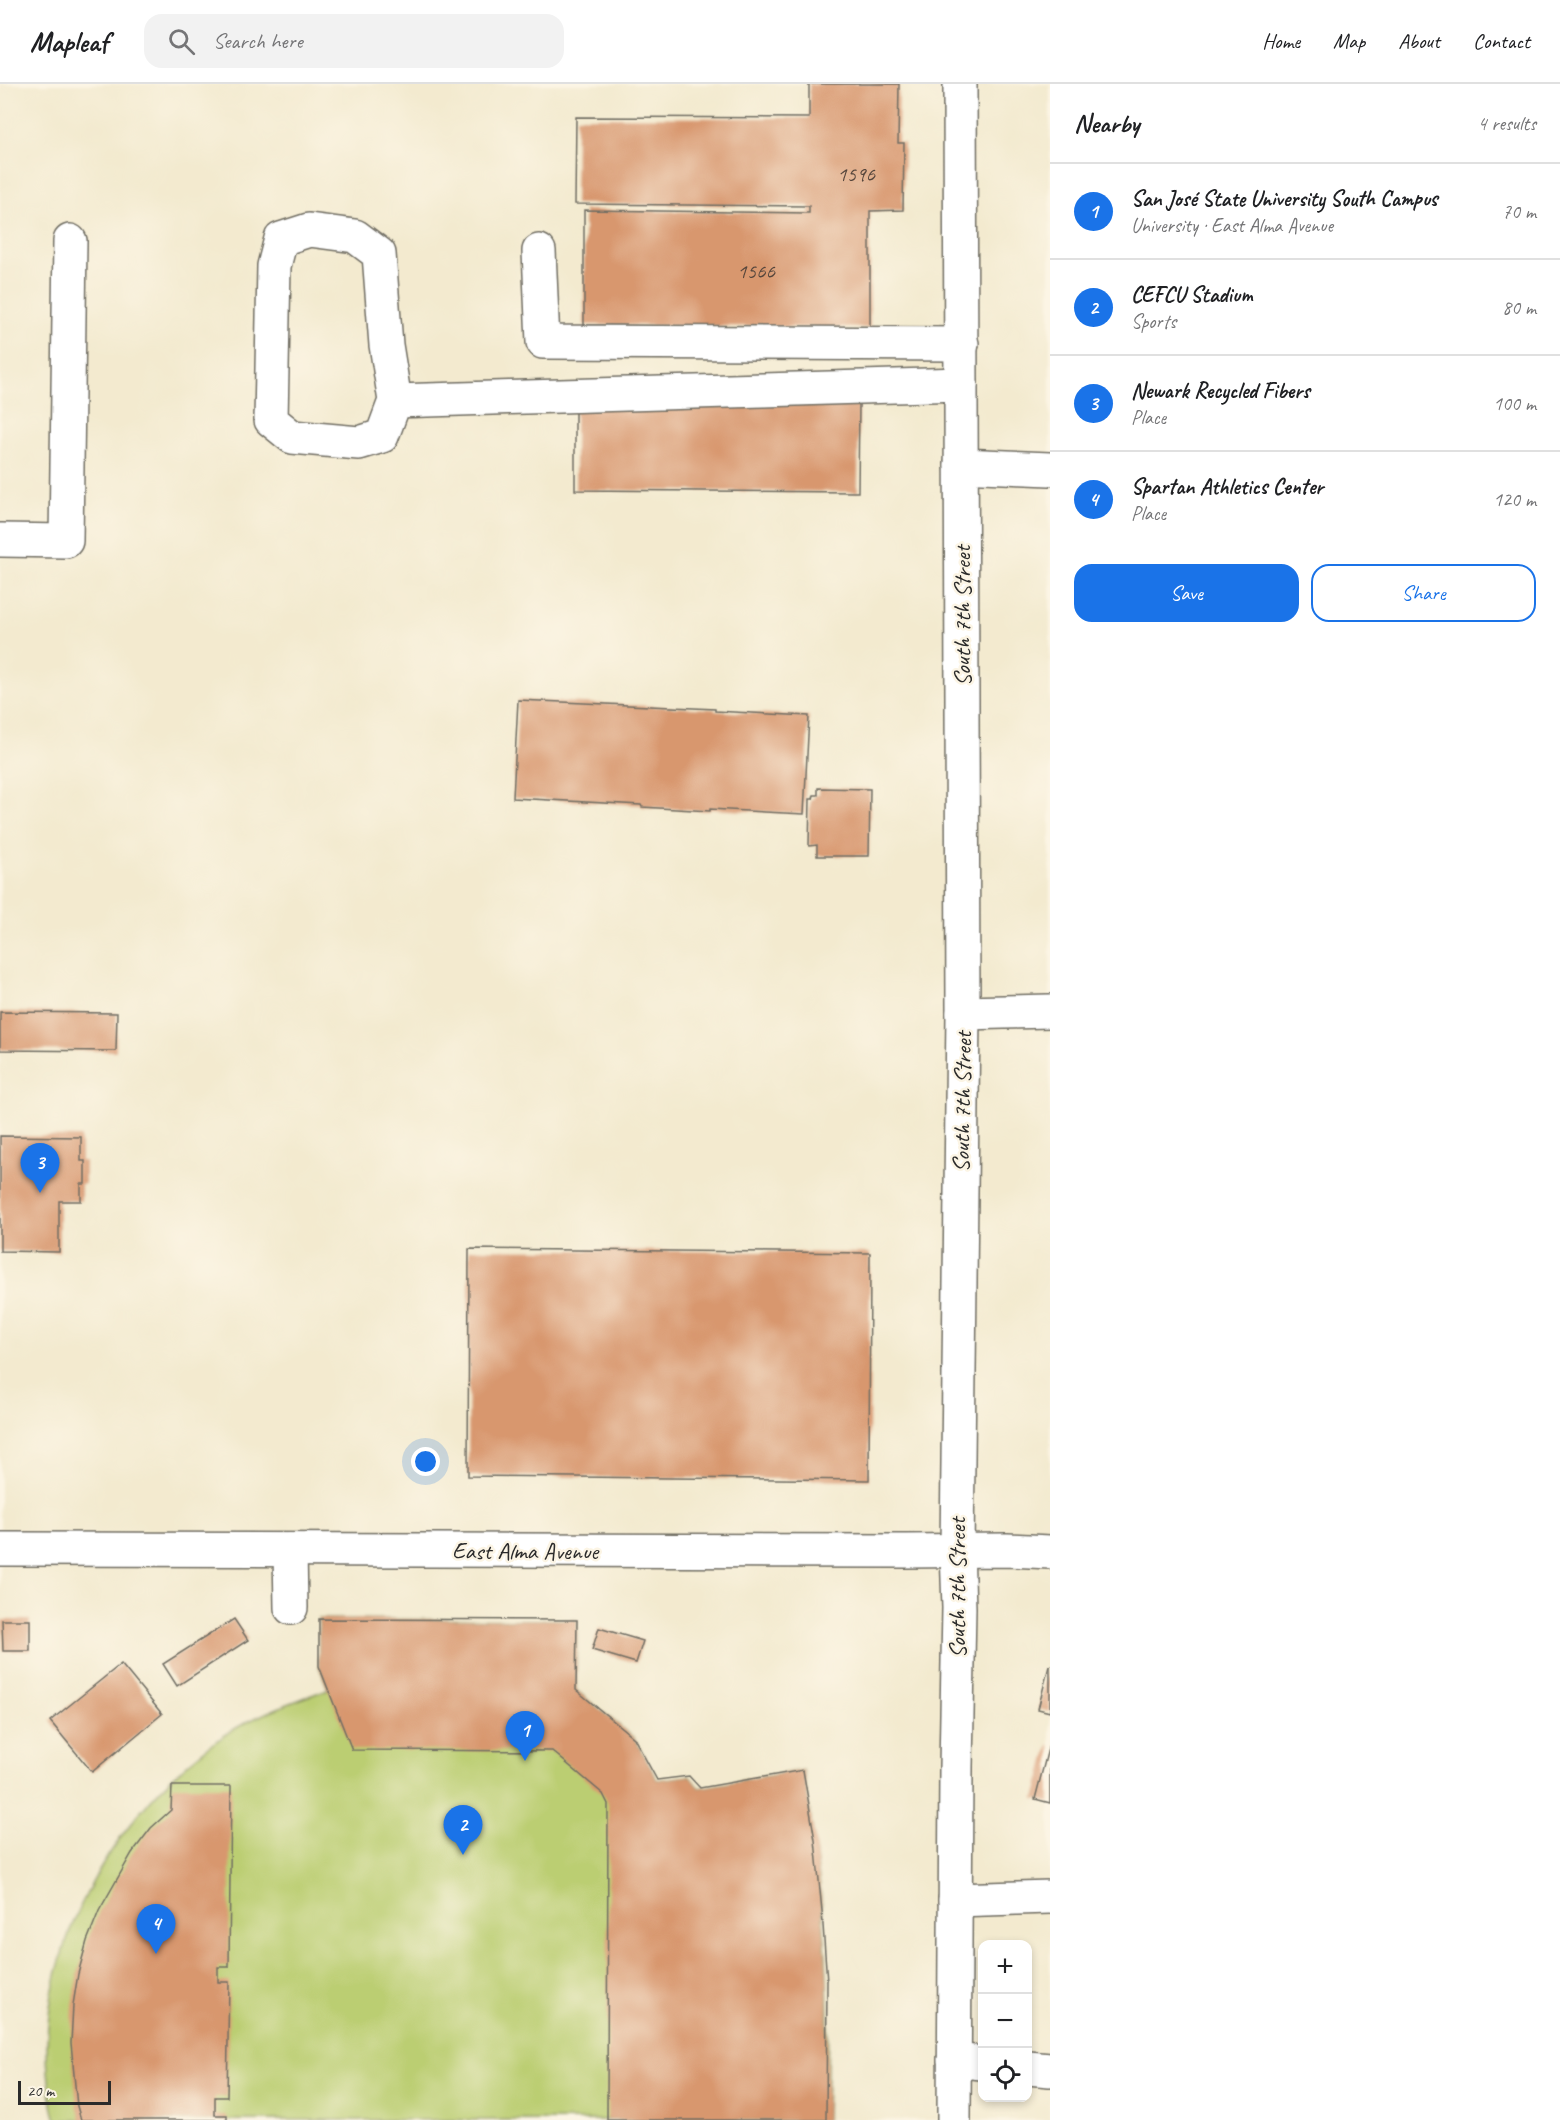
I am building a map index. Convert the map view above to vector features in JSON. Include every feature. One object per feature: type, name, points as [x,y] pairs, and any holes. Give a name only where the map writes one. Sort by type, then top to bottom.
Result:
[{"type":"street","name":"South 7th Street","points":[[954,2120],[968,2061],[955,1900],[963,1013],[960,84]]},
{"type":"street","points":[[309,230],[355,236],[380,254],[386,345],[395,400],[382,436],[359,443],[292,436],[271,420],[274,266],[281,239],[309,230]]},
{"type":"street","points":[[0,540],[66,541],[70,241]]},
{"type":"street","points":[[538,251],[543,342],[962,344]]},
{"type":"street","points":[[395,400],[961,384]]},
{"type":"street","points":[[961,465],[1050,469]]},
{"type":"street","points":[[963,1013],[1050,1011]]},
{"type":"street","name":"East Alma Avenue","points":[[0,1549],[1007,1550],[1050,1552]]},
{"type":"street","points":[[290,1550],[291,1608]]},
{"type":"street","points":[[955,1900],[1050,1897]]},
{"type":"street","points":[[1032,2068],[1050,2070]]},
{"type":"green space","points":[[319,1619],[577,1620],[576,1690],[634,1738],[657,1780],[689,1776],[700,1788],[803,1770],[819,1876],[826,1956],[828,2017],[826,2120],[56,2120],[51,2102],[48,2071],[48,2023],[56,1974],[71,1927],[93,1881],[120,1838],[152,1799],[187,1764],[225,1735],[250,1721],[328,1689],[319,1666]]},
{"type":"building","points":[[809,84],[899,84],[898,143],[904,143],[903,210],[870,211],[870,328],[584,325],[584,210],[809,213],[809,206],[575,204],[576,117],[809,118]]},
{"type":"building","points":[[575,402],[859,404],[858,492],[575,490]]},
{"type":"building","points":[[518,700],[715,709],[715,711],[809,716],[804,814],[710,809],[710,811],[513,798]]},
{"type":"building","points":[[818,788],[870,789],[869,856],[817,856],[817,845],[809,846],[810,799],[818,795]]},
{"type":"building","points":[[0,1012],[117,1013],[116,1051],[0,1050]]},
{"type":"building","points":[[0,1136],[81,1137],[81,1161],[85,1161],[85,1184],[81,1184],[81,1201],[59,1201],[59,1252],[0,1251]]},
{"type":"building","points":[[469,1249],[870,1253],[869,1480],[468,1476]]},
{"type":"building","points":[[234,1619],[248,1640],[177,1686],[163,1664]]},
{"type":"building","points":[[319,1619],[577,1620],[576,1690],[634,1738],[657,1780],[689,1776],[700,1788],[803,1770],[815,1840],[827,1982],[826,2120],[607,2120],[608,1804],[603,1794],[552,1751],[352,1750],[319,1666]]},
{"type":"building","points":[[2,1620],[30,1620],[30,1651],[3,1651]]},
{"type":"building","points":[[599,1628],[643,1641],[636,1663],[592,1650]]},
{"type":"building","points":[[121,1664],[162,1714],[92,1772],[50,1721]]},
{"type":"building","points":[[1050,1666],[1050,1712],[1038,1709]]},
{"type":"building","points":[[1050,1745],[1050,1803],[1035,1799]]},
{"type":"building","points":[[172,1786],[231,1786],[229,1967],[218,1967],[218,1982],[229,1982],[227,2097],[215,2097],[215,2115],[227,2115],[227,2120],[81,2120],[77,2106],[71,2043],[73,2005],[78,1974],[87,1941],[99,1911],[132,1853],[151,1828],[171,1810]]},
{"type":"place","name":"Newark Recycled Fibers","points":[[40,1193]]},
{"type":"place","name":"San José State University South Campus","points":[[525,1761]]},
{"type":"place","name":"CEFCU Stadium","points":[[463,1855]]},
{"type":"place","name":"Spartan Athletics Center","points":[[156,1954]]}]
